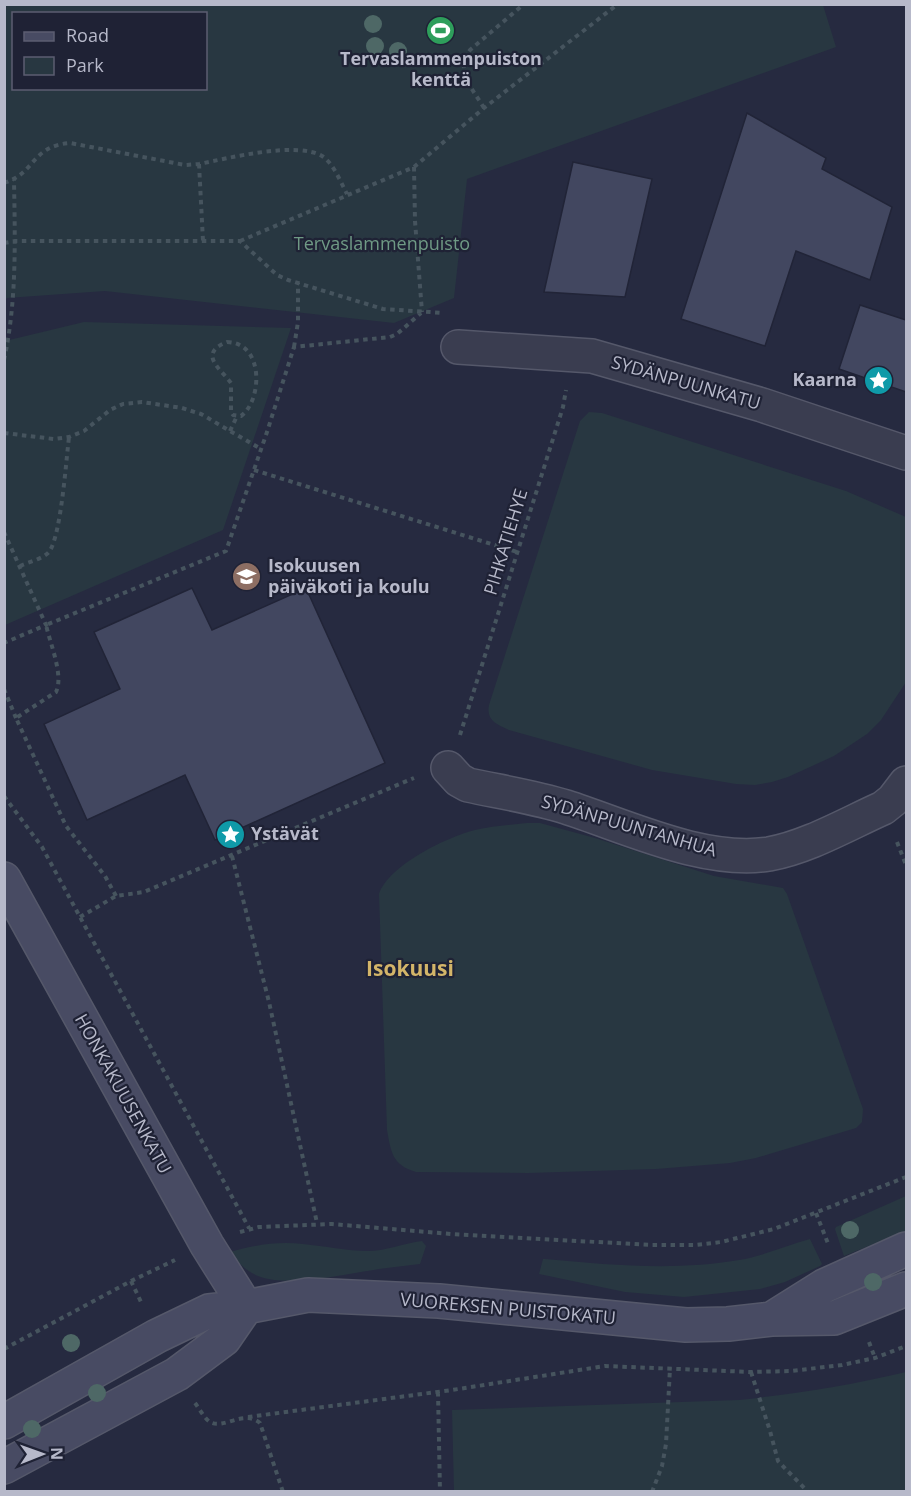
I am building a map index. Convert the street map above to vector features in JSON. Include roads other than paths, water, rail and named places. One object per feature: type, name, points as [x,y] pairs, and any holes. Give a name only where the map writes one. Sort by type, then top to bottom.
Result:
[{"type":"main road","name":"HONKAKUUSENKATU","points":[[4,879],[207,1245],[246,1307]]},
{"type":"main road","name":"VUOREKSEN PUISTOKATU","points":[[771,1319],[825,1286],[906,1249]]},
{"type":"main road","name":"VUOREKSEN PUISTOKATU","points":[[4,1422],[158,1336],[209,1311],[246,1307],[308,1295],[439,1300],[686,1325],[728,1324],[771,1319],[834,1318],[906,1289]]},
{"type":"main road","points":[[4,1467],[177,1374],[224,1339],[246,1307]]},
{"type":"street","name":"SYDÄNPUUNKATU","points":[[458,347],[592,356],[698,386],[906,453]]},
{"type":"street","name":"SYDÄNPUUNTANHUA","points":[[448,768],[468,786],[563,806],[687,847],[734,855],[770,853],[799,846],[883,808],[893,800],[906,783]]},
{"type":"place","name":"Tervaslammenpuiston kenttä","points":[[441,30]]},
{"type":"place","name":"Kaarna","points":[[878,380]]},
{"type":"place","name":"Isokuusen päiväkoti ja koulu","points":[[247,576]]},
{"type":"place","name":"Ystävät","points":[[230,834]]},
{"type":"district","name":"Isokuusi","points":[[410,969]]},
{"type":"park label","name":"Tervaslammenpuisto","points":[[382,244]]}]
